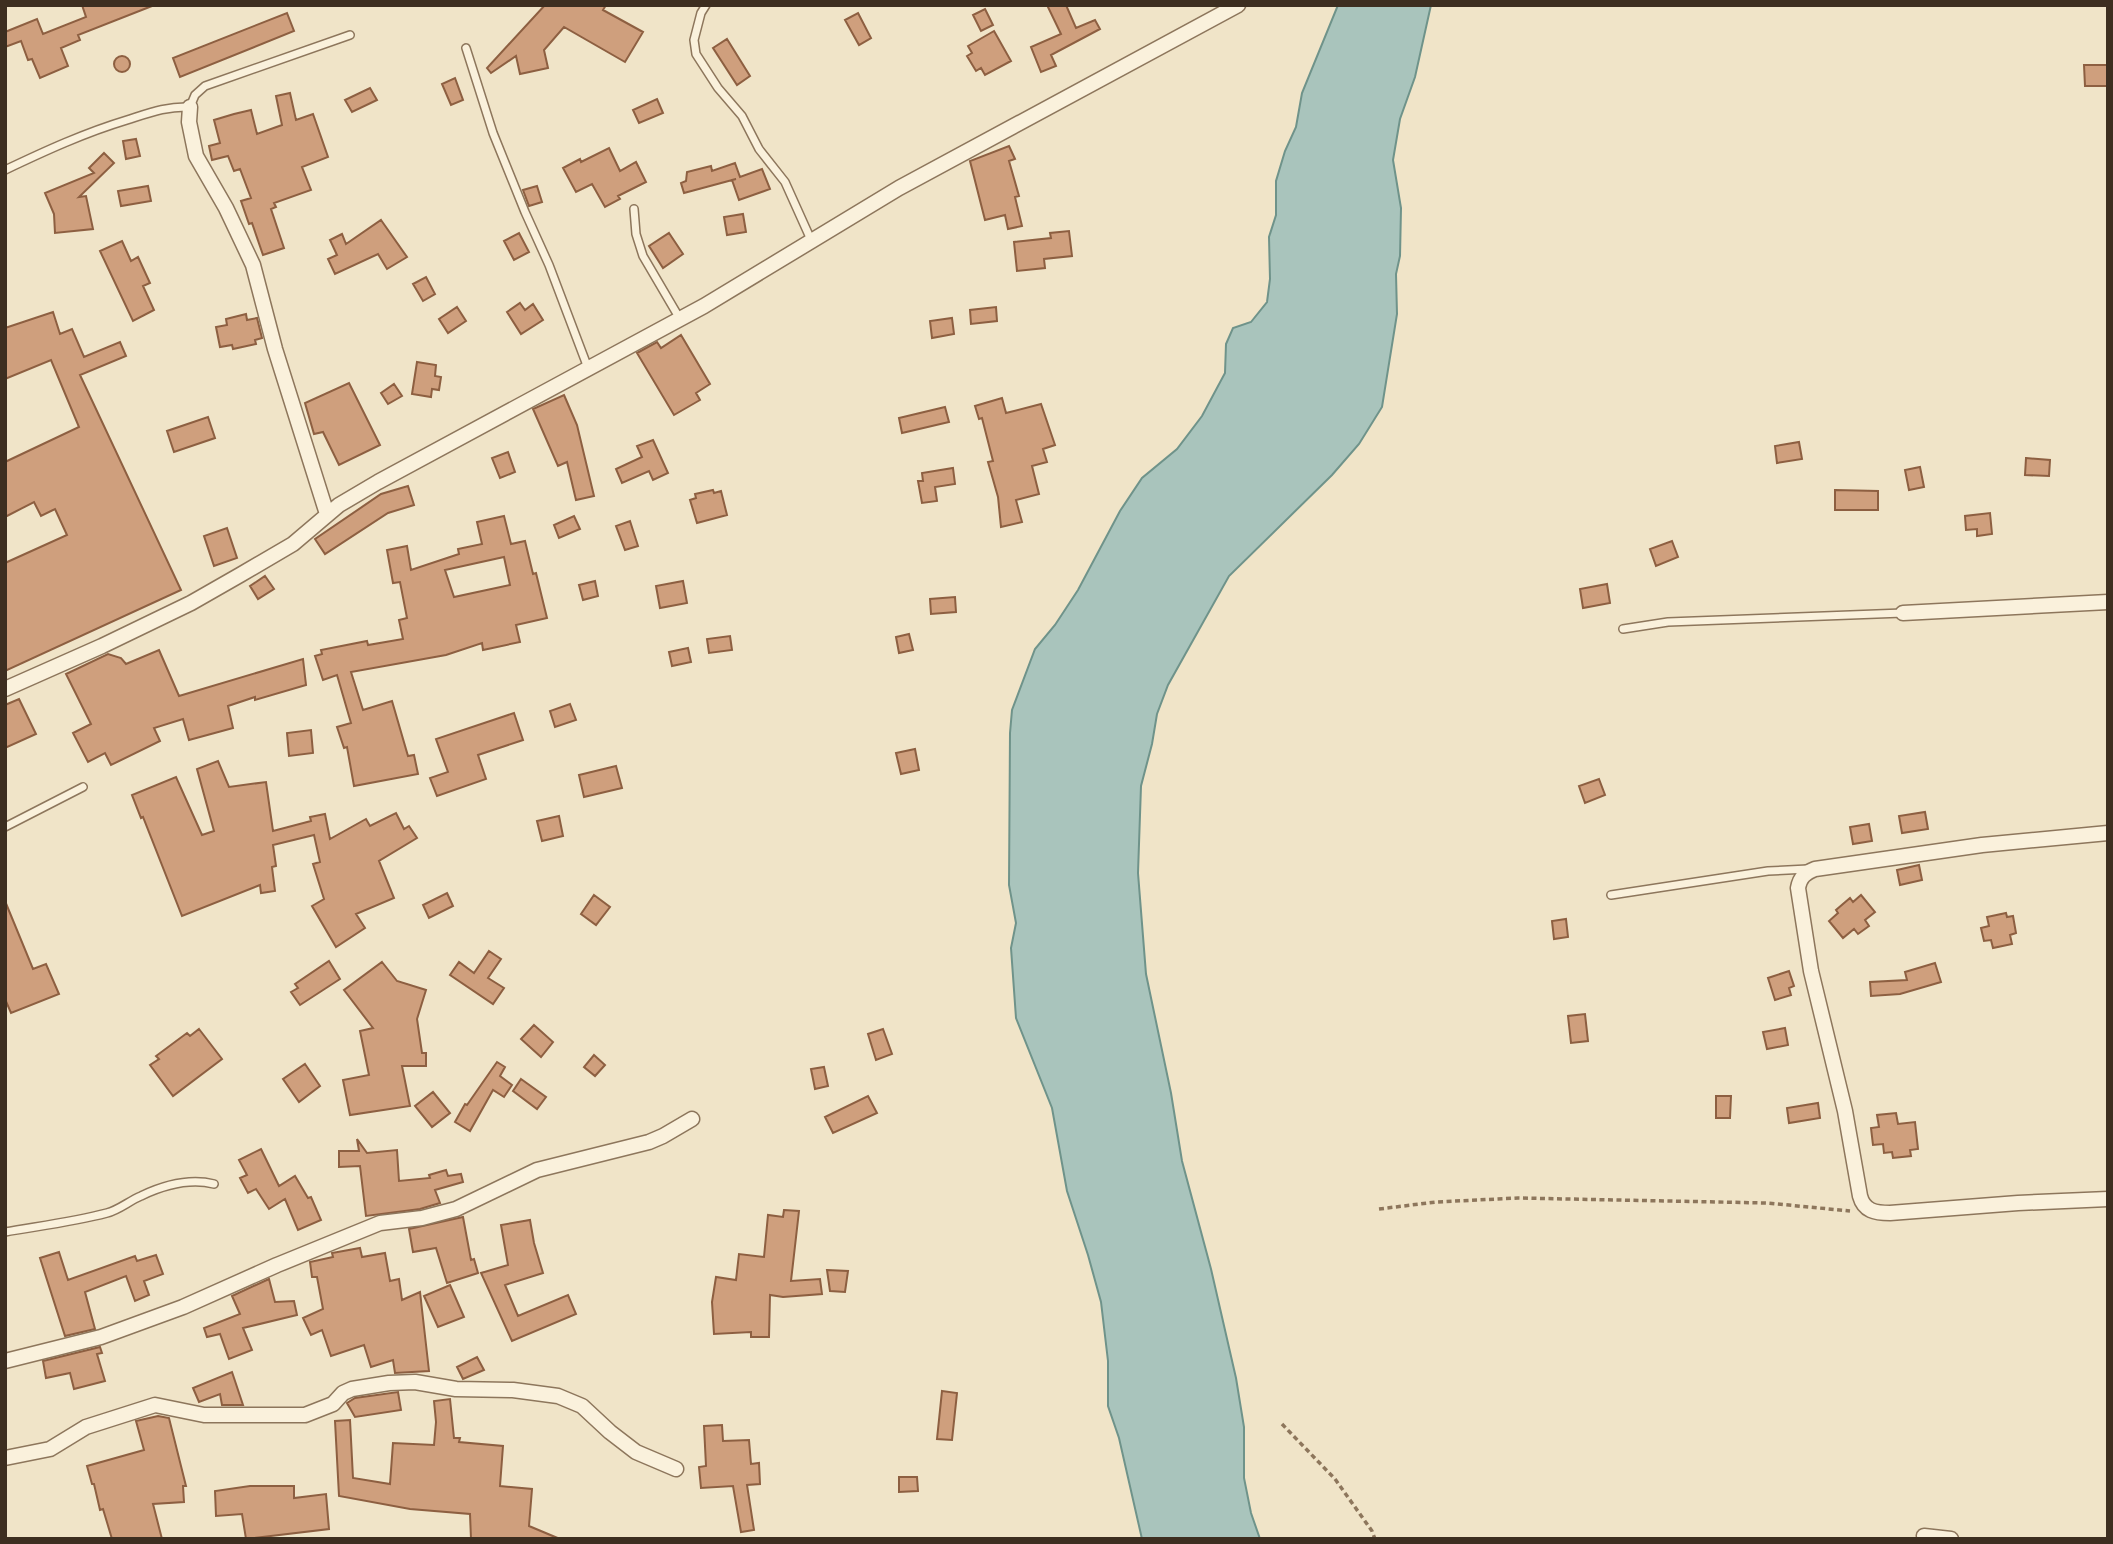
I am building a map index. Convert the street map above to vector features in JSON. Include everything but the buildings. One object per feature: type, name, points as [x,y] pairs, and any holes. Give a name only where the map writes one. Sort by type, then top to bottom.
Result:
[{"type":"street","points":[[5,689],[191,603],[293,544],[327,514],[378,482],[680,319],[911,182],[1238,5]]},
{"type":"street","points":[[190,107],[189,122],[196,156],[226,208],[253,265],[281,368],[327,514]]},
{"type":"street","points":[[1903,613],[2108,602]]},
{"type":"street","points":[[2108,833],[1982,845],[1815,869],[1806,873],[1799,881],[1798,888],[1811,971],[1845,1111],[1864,1206],[1873,1212],[1906,1213],[2018,1203],[2108,1199]]},
{"type":"street","points":[[5,1361],[101,1337],[183,1307],[380,1223],[422,1218],[456,1209],[537,1170],[649,1142],[692,1119]]},
{"type":"street","points":[[5,1458],[50,1449],[86,1427],[155,1405],[204,1415],[305,1415],[333,1404],[343,1393],[352,1389],[389,1382],[415,1382],[456,1389],[513,1390],[558,1396],[582,1406],[636,1452],[676,1469]]},
{"type":"street","points":[[1924,1536],[1951,1539]]},
{"type":"lane","points":[[706,5],[701,13],[694,40],[702,66],[742,116],[759,149],[785,182],[812,242]]},
{"type":"lane","points":[[5,170],[98,129],[161,108],[190,107],[195,94],[205,86],[350,35]]},
{"type":"lane","points":[[466,48],[493,133],[524,212],[549,265],[588,368]]},
{"type":"lane","points":[[634,209],[636,234],[643,256],[680,319]]},
{"type":"lane","points":[[1623,629],[1668,622],[1903,613]]},
{"type":"lane","points":[[5,827],[83,786]]},
{"type":"lane","points":[[1611,895],[1768,872],[1815,869]]},
{"type":"lane","points":[[5,1232],[71,1222],[111,1212],[141,1196],[174,1184],[201,1181],[214,1184]]},
{"type":"path","points":[[1379,1209],[1436,1202],[1518,1198],[1768,1203],[1873,1212]]},
{"type":"path","points":[[1282,1424],[1335,1479],[1375,1539]]},
{"type":"water","points":[[1338,5],[1431,5],[1415,77],[1400,119],[1393,160],[1401,208],[1400,256],[1396,274],[1397,314],[1382,407],[1359,444],[1332,475],[1229,576],[1168,685],[1157,714],[1141,786],[1138,873],[1146,974],[1182,1161],[1236,1378],[1244,1427],[1244,1478],[1251,1513],[1260,1539],[1142,1539],[1119,1438],[1108,1406],[1108,1361],[1101,1302],[1067,1191],[1052,1108],[1016,1018],[1011,948],[1016,923],[1009,885],[1012,710],[1035,649],[1078,590],[1120,511],[1142,478],[1177,449],[1202,416],[1225,373],[1226,344],[1233,328],[1251,322],[1267,302],[1270,279],[1269,237],[1276,215],[1276,181],[1296,127],[1302,93]]}]
